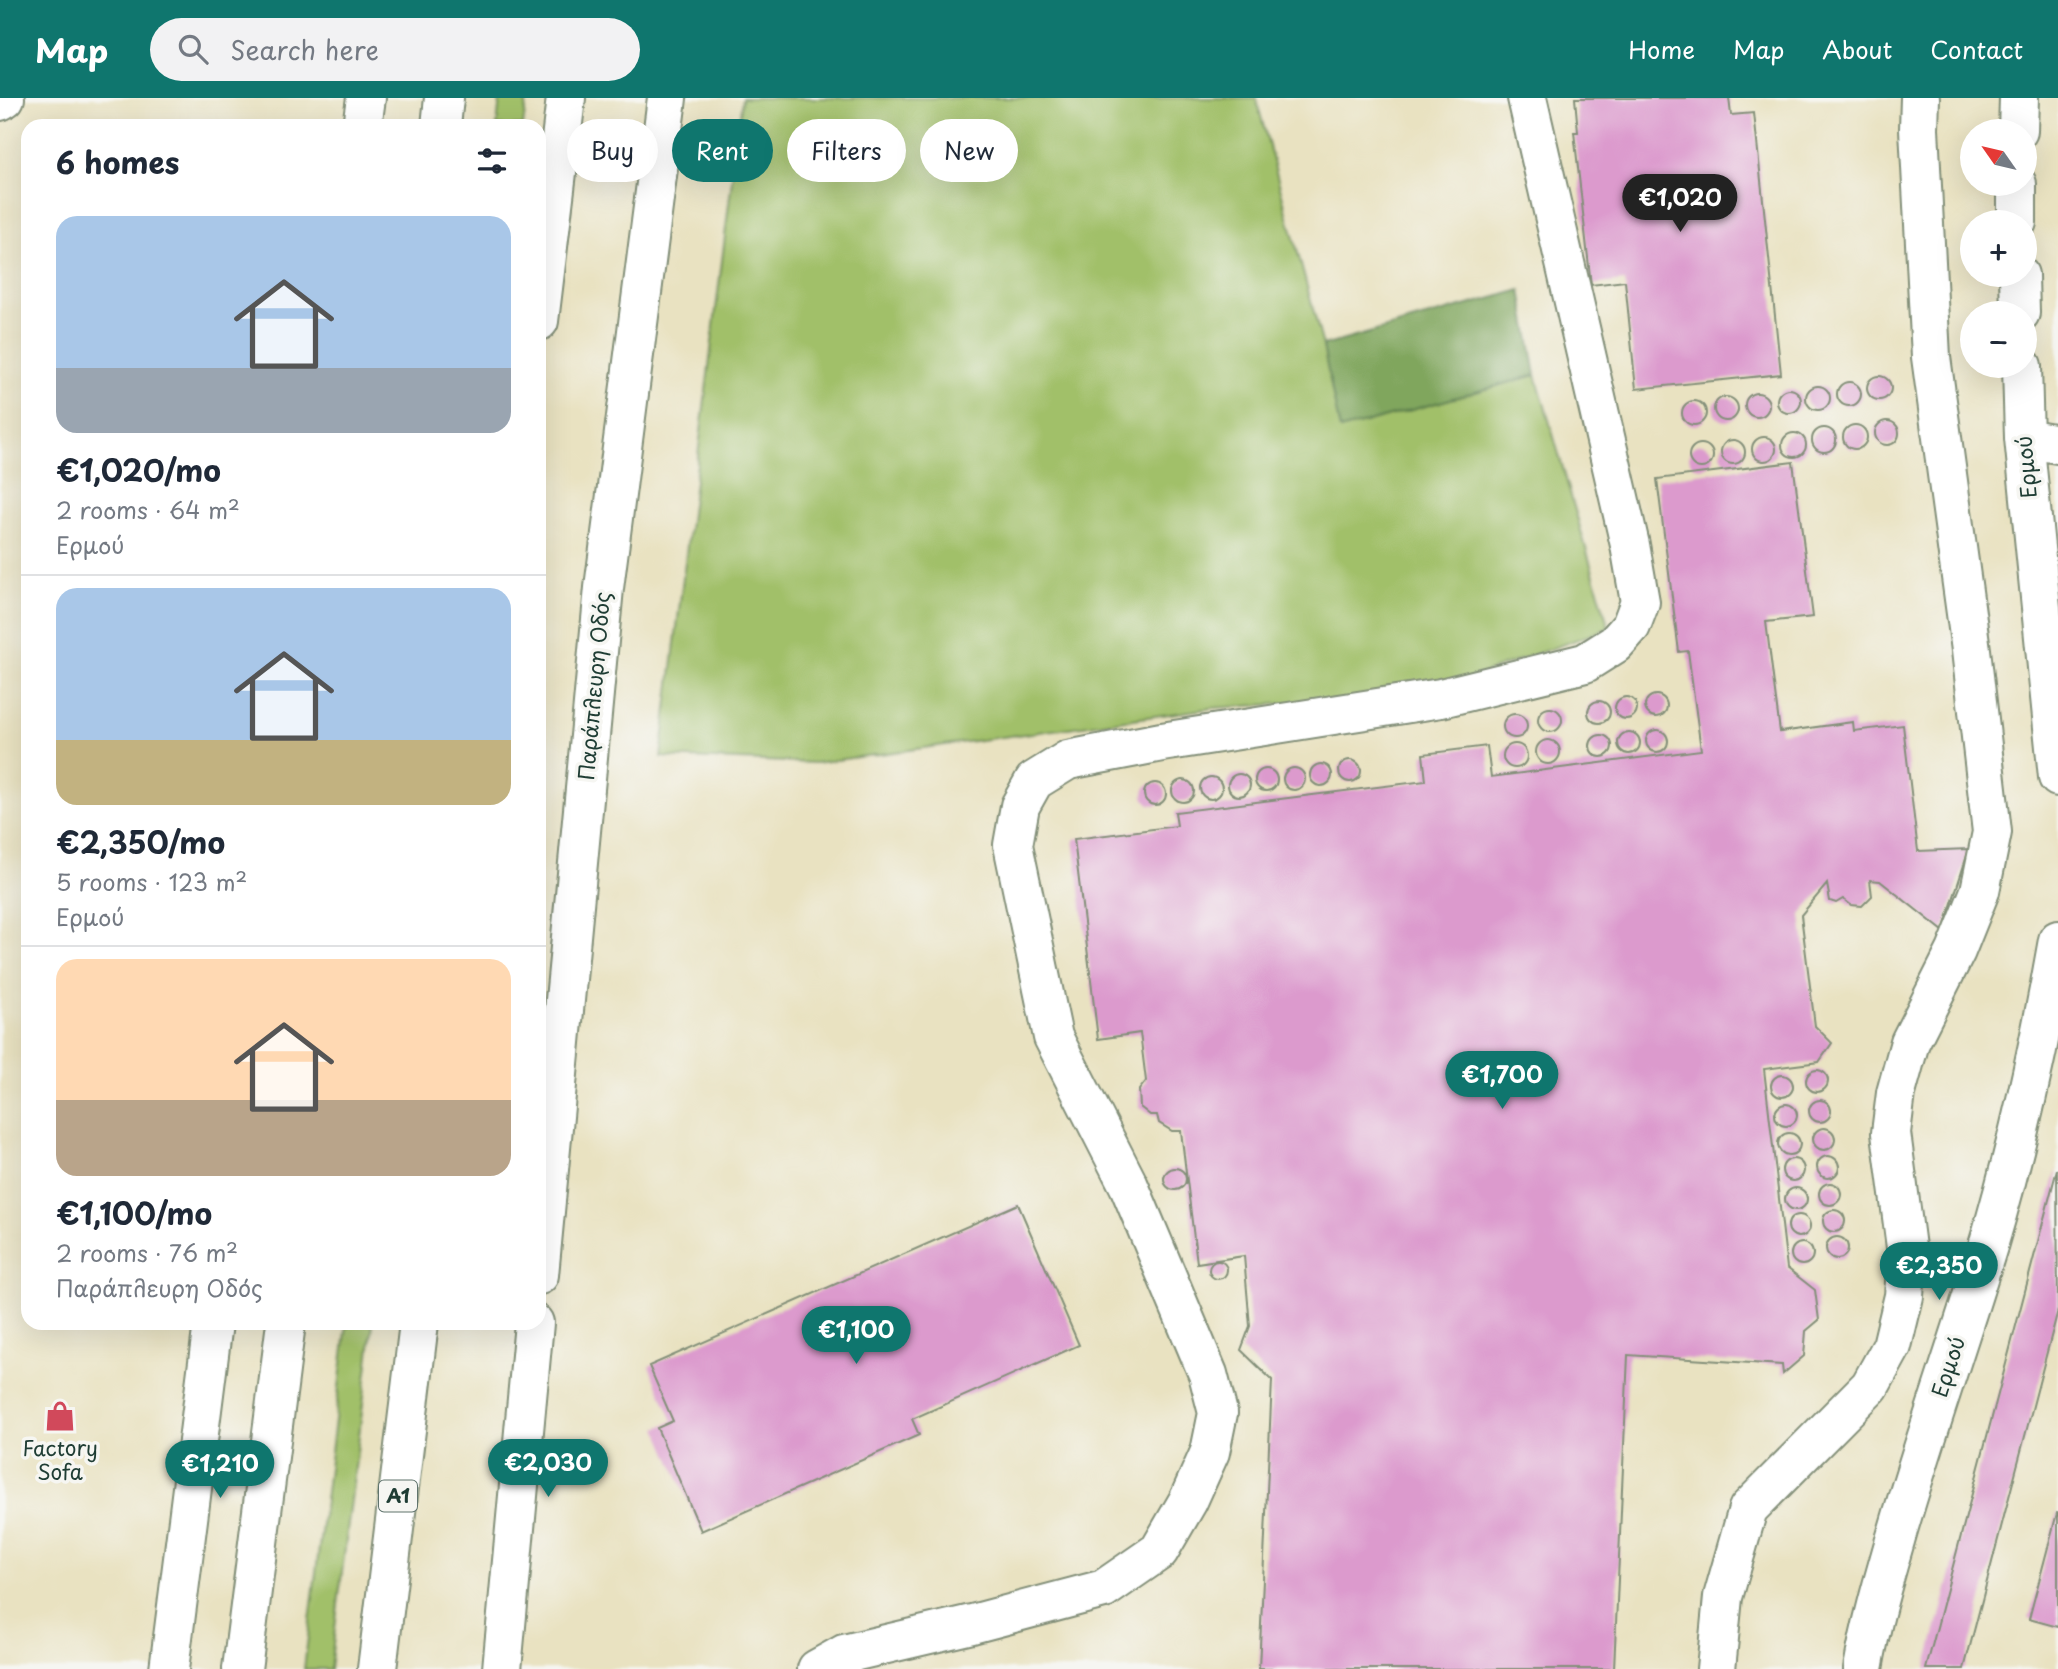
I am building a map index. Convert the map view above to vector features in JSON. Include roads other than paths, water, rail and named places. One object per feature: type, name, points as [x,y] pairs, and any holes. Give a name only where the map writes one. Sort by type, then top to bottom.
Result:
[{"type":"main road","points":[[0,101],[5,98]]},
{"type":"main road","points":[[363,119],[366,98]]},
{"type":"main road","points":[[442,119],[444,98]]},
{"type":"main road","points":[[546,263],[566,98]]},
{"type":"main road","name":"Παράπλευρη Οδός","points":[[546,1201],[604,587],[667,98]]},
{"type":"main road","points":[[817,1669],[844,1654],[1104,1589],[1159,1550],[1188,1501],[1210,1452],[1218,1413],[1208,1374],[1129,1186],[1052,1037],[1013,845],[1020,806],[1034,781],[1068,760],[1162,742],[1441,698],[1585,663],[1615,644],[1631,626],[1640,602],[1630,545],[1527,98]]},
{"type":"main road","points":[[1716,1669],[1723,1597],[1748,1509],[1870,1386],[1892,1346],[1904,1296],[1907,1255],[1896,1189],[1891,1132],[1896,1093],[1910,1042],[1956,951],[1980,891],[1992,832],[1971,650],[1931,357],[1919,129],[1920,98]]},
{"type":"main road","points":[[2019,119],[2020,98]]},
{"type":"main road","name":"Ερμού","points":[[2025,378],[2041,441],[2058,777]]},
{"type":"main road","name":"Ερμού","points":[[1863,1669],[1886,1571],[2015,1151],[2056,964]]},
{"type":"main road","points":[[169,1669],[212,1330]]},
{"type":"main road","points":[[242,1669],[285,1330]]},
{"type":"main road","name":"Α1","points":[[377,1669],[418,1330]]},
{"type":"main road","points":[[502,1669],[533,1330]]},
{"type":"place","name":"Factory Sofa","points":[[60,1416]]}]
